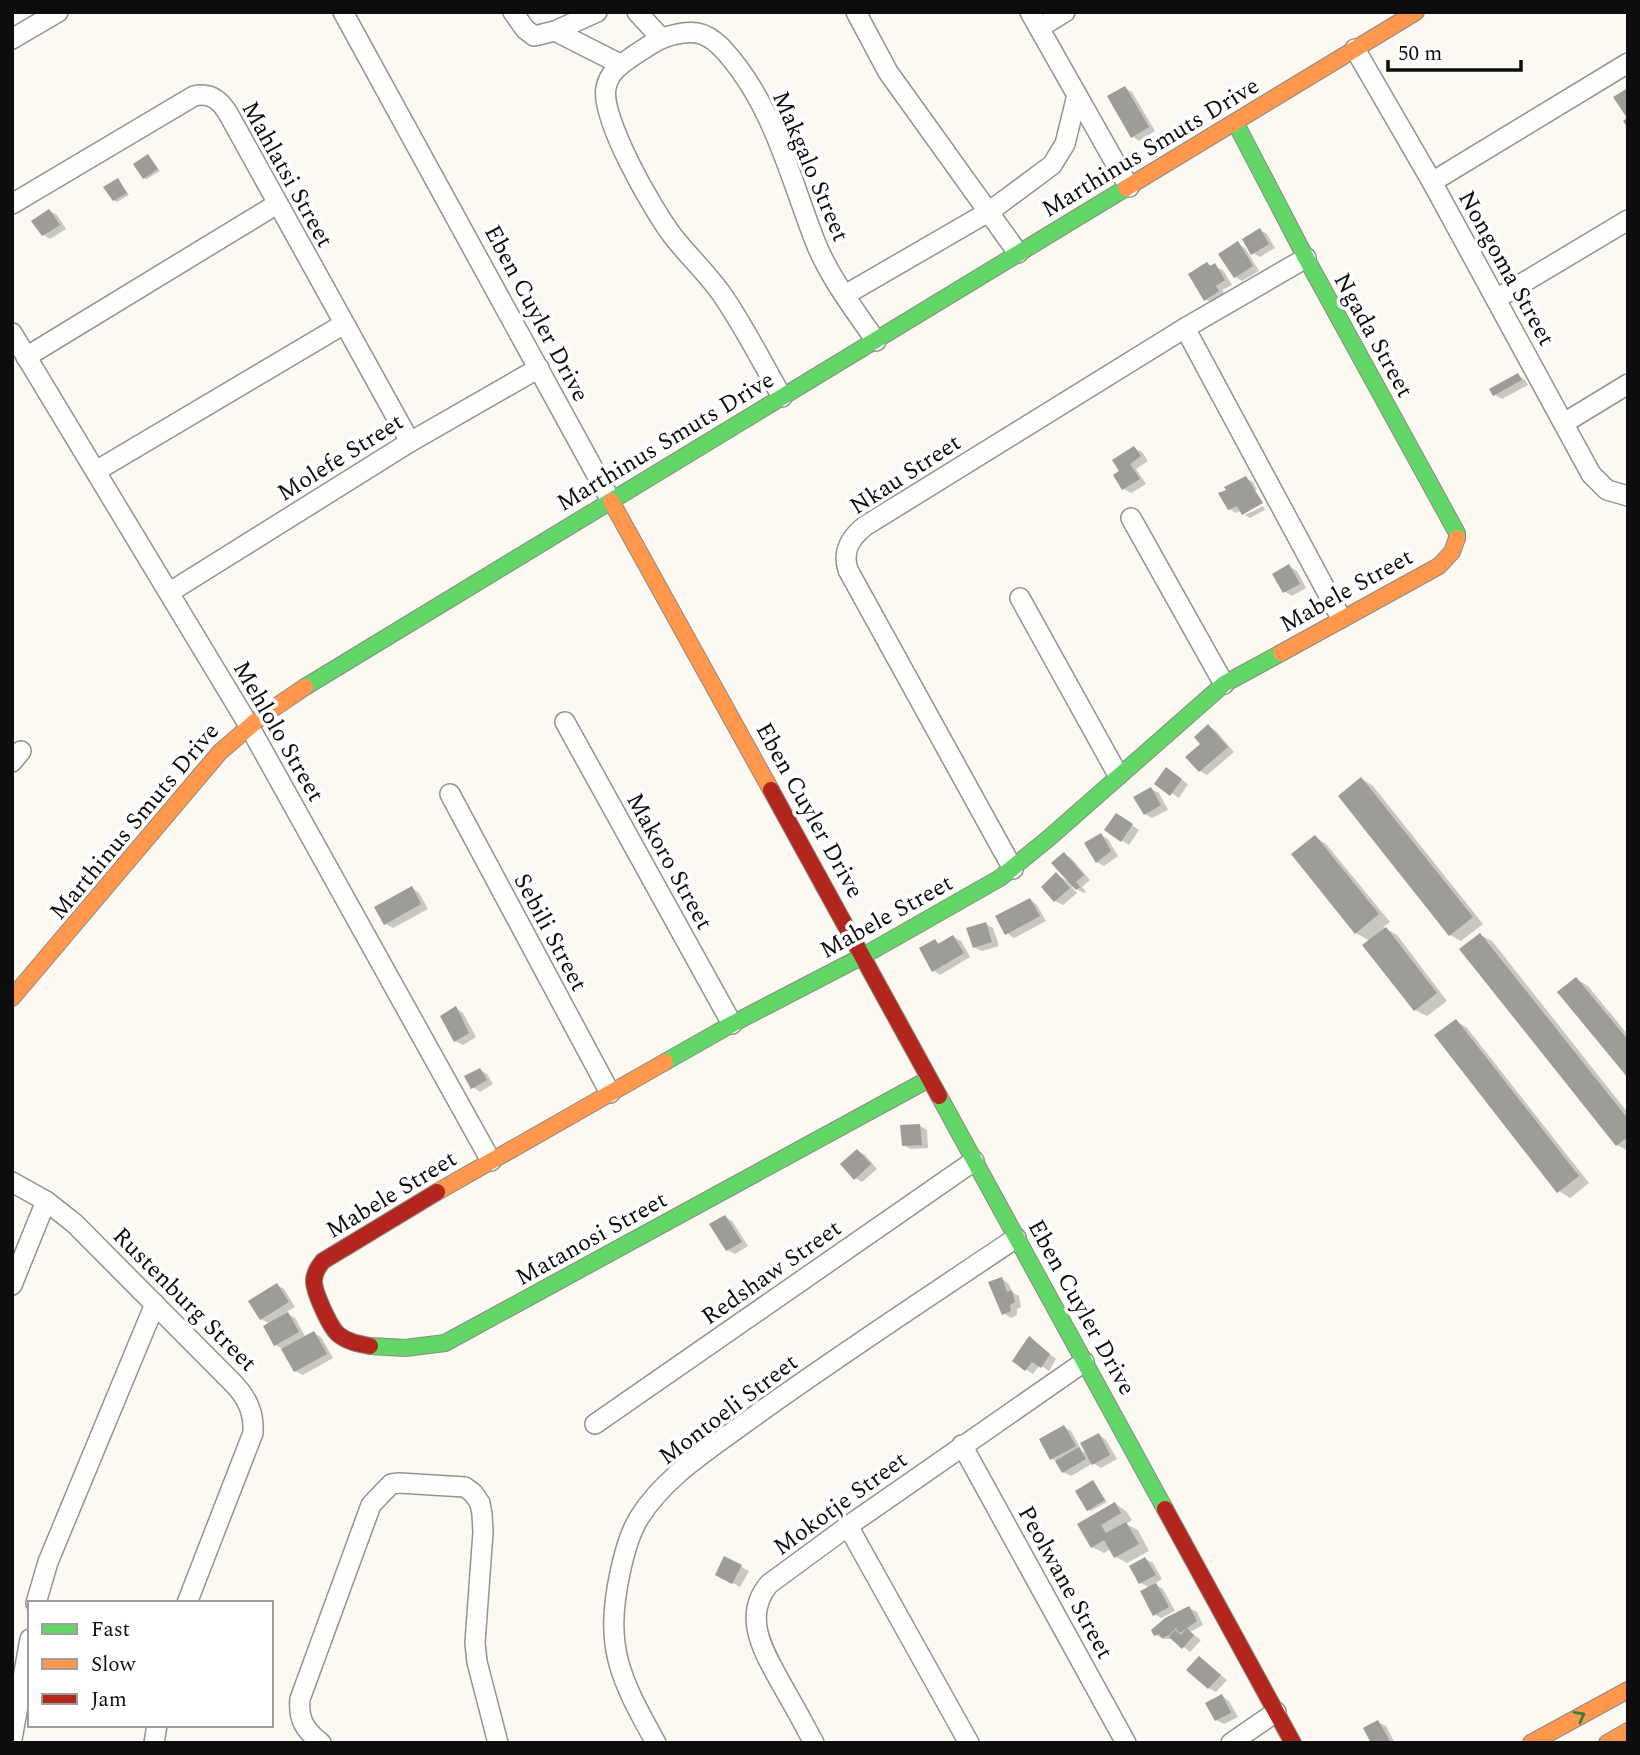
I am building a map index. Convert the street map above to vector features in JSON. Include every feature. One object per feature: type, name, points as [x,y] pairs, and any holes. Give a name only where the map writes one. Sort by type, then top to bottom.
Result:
[{"type":"street","points":[[12,39],[58,12]]},
{"type":"street","name":"Eben Cuyler Drive","points":[[343,12],[1293,1743]]},
{"type":"street","points":[[513,12],[525,29],[534,36],[555,31],[597,12]]},
{"type":"street","points":[[637,12],[661,38]]},
{"type":"street","points":[[856,12],[888,72],[1018,253]]},
{"type":"street","points":[[1065,12],[1034,20],[1129,187]]},
{"type":"street","name":"Marthinus Smuts Drive","points":[[12,998],[199,775],[248,724],[298,691],[1416,12]]},
{"type":"street","points":[[555,31],[620,64],[610,75],[606,88],[605,104],[610,123],[656,212],[724,298],[782,397]]},
{"type":"street","name":"Makgalo Street","points":[[620,64],[661,38],[687,31],[706,35],[723,50],[748,84],[769,121],[786,158],[823,258],[876,341]]},
{"type":"street","name":"Nongoma Street","points":[[1355,49],[1432,182],[1596,481],[1607,490],[1628,496]]},
{"type":"street","points":[[1432,182],[1628,63]]},
{"type":"street","name":"Mahlatsi Street","points":[[12,204],[194,96],[207,95],[219,102],[225,108],[410,442]]},
{"type":"street","points":[[845,295],[990,211],[1052,165],[1065,144],[1077,95]]},
{"type":"street","name":"Ngada Street","points":[[1235,122],[1306,258],[1457,533],[1458,541],[1454,551],[1439,566]]},
{"type":"street","points":[[26,357],[277,204]]},
{"type":"street","points":[[1496,299],[1628,220]]},
{"type":"street","name":"Nkau Street","points":[[1013,869],[848,570],[845,558],[852,537],[865,526],[1185,328],[1306,258]]},
{"type":"street","points":[[96,471],[344,324]]},
{"type":"street","points":[[1185,328],[1341,618]]},
{"type":"street","name":"Mehlolo Street","points":[[12,333],[248,724],[491,1161]]},
{"type":"street","name":"Molefe Street","points":[[170,592],[410,442],[539,368]]},
{"type":"street","points":[[1564,423],[1628,384]]},
{"type":"street","points":[[1131,518],[1223,684]]},
{"type":"street","name":"Mabele Street","points":[[323,1261],[610,1093],[732,1024],[863,956],[1013,869],[1223,684],[1439,566]]},
{"type":"street","points":[[1020,598],[1118,775]]},
{"type":"street","name":"Makoro Street","points":[[565,722],[732,1024]]},
{"type":"street","name":"Sebili Street","points":[[450,794],[610,1093]]},
{"type":"street","name":"Matanosi Street","points":[[323,1261],[312,1280],[336,1334],[354,1343],[371,1346],[420,1348],[445,1343],[929,1079]]},
{"type":"street","name":"Redshaw Street","points":[[595,1424],[974,1161]]},
{"type":"street","name":"Rustenburg Street","points":[[12,1182],[46,1201],[75,1223],[245,1395],[254,1421],[253,1433],[188,1601]]},
{"type":"street","points":[[12,1285],[46,1201]]},
{"type":"street","name":"Montoeli Street","points":[[656,1743],[627,1691],[618,1664],[613,1635],[623,1560],[639,1518],[683,1468],[792,1389],[1016,1238]]},
{"type":"street","points":[[37,1601],[48,1562],[155,1304]]},
{"type":"street","name":"Mokotje Street","points":[[814,1743],[763,1649],[756,1616],[763,1591],[848,1526],[1084,1362]]},
{"type":"street","name":"Peolwane Street","points":[[962,1446],[1126,1743]]},
{"type":"street","points":[[321,1743],[310,1734],[298,1713],[304,1687],[371,1505],[391,1484],[399,1483],[465,1487],[480,1503],[483,1532],[475,1643],[477,1662],[498,1743]]},
{"type":"street","points":[[848,1526],[969,1743]]},
{"type":"street","points":[[12,1739],[28,1650]]},
{"type":"street","points":[[1531,1743],[1628,1690]]},
{"type":"street","points":[[1231,1743],[1276,1712]]},
{"type":"street","points":[[1607,1743],[1628,1731]]},
{"type":"building","points":[[1125,86],[1149,127],[1131,138],[1107,96]]},
{"type":"building","points":[[1628,88],[1628,128],[1623,121],[1627,118],[1613,97]]},
{"type":"building","points":[[148,154],[158,169],[143,179],[133,164]]},
{"type":"building","points":[[118,178],[127,193],[113,201],[103,187]]},
{"type":"building","points":[[49,209],[60,225],[42,236],[31,221]]},
{"type":"building","points":[[1260,228],[1269,244],[1251,255],[1242,239]]},
{"type":"building","points":[[1238,241],[1253,266],[1234,278],[1218,254]]},
{"type":"building","points":[[1207,262],[1210,266],[1215,263],[1225,280],[1216,286],[1219,291],[1204,301],[1188,274]]},
{"type":"building","points":[[1518,373],[1522,380],[1493,396],[1489,389]]},
{"type":"building","points":[[1134,446],[1141,456],[1130,464],[1140,479],[1122,490],[1113,475],[1119,471],[1112,460]]},
{"type":"building","points":[[1246,476],[1263,503],[1242,515],[1237,506],[1228,510],[1218,493]]},
{"type":"building","points":[[1289,564],[1300,584],[1283,593],[1272,574]]},
{"type":"building","points":[[1208,724],[1228,747],[1199,772],[1185,757],[1200,744],[1194,737]]},
{"type":"building","points":[[1166,767],[1182,779],[1170,796],[1154,784]]},
{"type":"building","points":[[1361,777],[1473,917],[1449,936],[1338,796]]},
{"type":"building","points":[[1151,787],[1161,805],[1144,815],[1133,797]]},
{"type":"building","points":[[1116,813],[1133,824],[1121,842],[1104,830]]},
{"type":"building","points":[[1101,833],[1111,851],[1096,863],[1084,843]]},
{"type":"building","points":[[1315,835],[1379,914],[1355,934],[1291,854]]},
{"type":"building","points":[[1064,852],[1084,875],[1076,882],[1080,887],[1076,890],[1051,863]]},
{"type":"building","points":[[1056,872],[1070,888],[1054,902],[1041,887]]},
{"type":"building","points":[[412,886],[421,904],[384,925],[374,907]]},
{"type":"building","points":[[1030,898],[1040,916],[1005,935],[995,916]]},
{"type":"building","points":[[986,922],[992,942],[973,948],[966,928]]},
{"type":"building","points":[[1386,927],[1437,993],[1414,1011],[1362,945]]},
{"type":"building","points":[[1480,933],[1628,1119],[1628,1137],[1616,1146],[1459,949]]},
{"type":"building","points":[[953,935],[964,953],[932,972],[919,948],[935,939],[938,944]]},
{"type":"building","points":[[1576,977],[1628,1040],[1628,1078],[1557,992]]},
{"type":"building","points":[[456,1006],[469,1033],[454,1042],[440,1016]]},
{"type":"building","points":[[1456,1019],[1579,1176],[1557,1193],[1434,1035]]},
{"type":"building","points":[[480,1068],[487,1080],[471,1089],[464,1076]]},
{"type":"building","points":[[920,1124],[922,1145],[902,1146],[900,1125]]},
{"type":"building","points":[[857,1149],[871,1164],[854,1180],[840,1164]]},
{"type":"building","points":[[725,1215],[742,1242],[726,1251],[709,1224]]},
{"type":"building","points":[[1002,1277],[1007,1292],[1012,1290],[1015,1302],[1010,1305],[1011,1311],[1002,1315],[988,1282]]},
{"type":"building","points":[[277,1283],[289,1302],[260,1320],[248,1301]]},
{"type":"building","points":[[288,1312],[299,1332],[274,1346],[263,1326]]},
{"type":"building","points":[[314,1331],[327,1354],[294,1372],[281,1349]]},
{"type":"building","points":[[1029,1336],[1050,1354],[1041,1368],[1032,1362],[1025,1371],[1012,1361]]},
{"type":"building","points":[[1064,1425],[1076,1446],[1050,1460],[1039,1439]]},
{"type":"building","points":[[1099,1433],[1110,1455],[1092,1465],[1080,1443]]},
{"type":"building","points":[[1079,1447],[1086,1459],[1062,1473],[1055,1461]]},
{"type":"building","points":[[1093,1480],[1105,1500],[1087,1511],[1075,1491]]},
{"type":"building","points":[[1115,1502],[1121,1513],[1101,1525],[1106,1533],[1126,1522],[1139,1544],[1114,1558],[1104,1540],[1091,1548],[1077,1524]]},
{"type":"building","points":[[724,1556],[742,1565],[732,1584],[715,1575]]},
{"type":"building","points":[[1145,1557],[1156,1575],[1139,1584],[1129,1566]]},
{"type":"building","points":[[1156,1583],[1169,1607],[1153,1616],[1140,1591]]},
{"type":"building","points":[[1189,1606],[1197,1621],[1180,1633],[1176,1629],[1178,1626],[1162,1638],[1159,1634],[1154,1636],[1151,1630],[1165,1618]]},
{"type":"building","points":[[1187,1628],[1194,1635],[1182,1649],[1169,1637],[1175,1630],[1181,1635]]},
{"type":"building","points":[[1199,1656],[1221,1675],[1208,1689],[1186,1670]]},
{"type":"building","points":[[1222,1694],[1231,1713],[1215,1721],[1205,1703]]},
{"type":"building","points":[[1378,1720],[1391,1743],[1371,1743],[1363,1728]]},
{"type":"traffic: fast","points":[[1235,122],[1306,258],[1457,533],[1457,538]]},
{"type":"traffic: fast","points":[[305,687],[1126,188]]},
{"type":"traffic: fast","points":[[665,1062],[863,956],[1000,878],[1224,684],[1281,653]]},
{"type":"traffic: fast","points":[[370,1346],[405,1348],[445,1343],[929,1079]]},
{"type":"traffic: fast","points":[[939,1096],[1165,1509]]},
{"type":"traffic: slow","points":[[1126,188],[1416,12]]},
{"type":"traffic: slow","points":[[611,501],[771,790]]},
{"type":"traffic: slow","points":[[1281,653],[1439,566],[1452,552],[1457,538]]},
{"type":"traffic: slow","points":[[12,998],[220,752],[262,716],[305,687]]},
{"type":"traffic: slow","points":[[437,1192],[665,1062]]},
{"type":"traffic: slow","points":[[1531,1743],[1628,1690]]},
{"type":"traffic: slow","points":[[1607,1743],[1628,1731]]},
{"type":"traffic: jam","points":[[771,790],[939,1096]]},
{"type":"traffic: jam","points":[[370,1346],[350,1341],[335,1331],[317,1293],[314,1281],[318,1268],[323,1261],[437,1192]]},
{"type":"traffic: jam","points":[[1165,1509],[1293,1743]]}]
